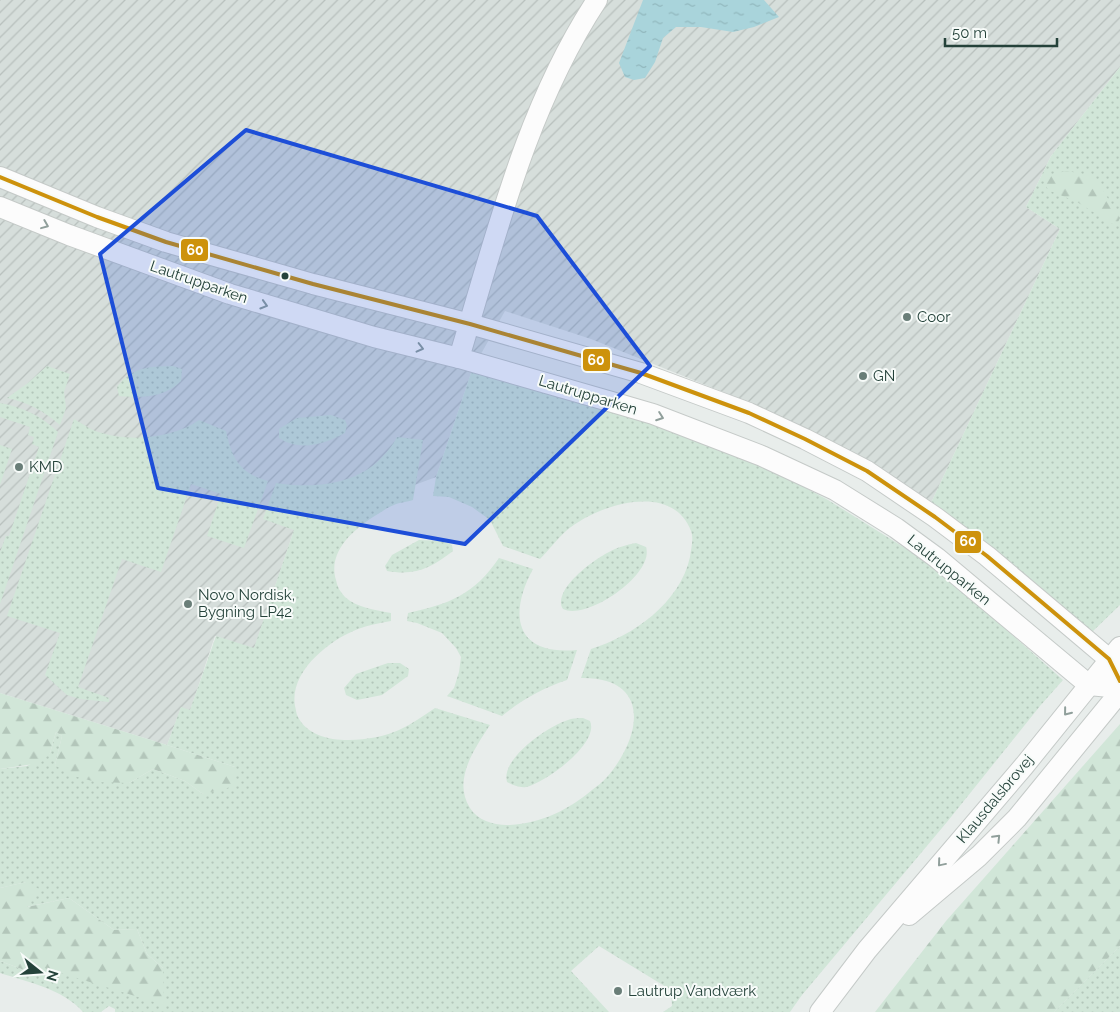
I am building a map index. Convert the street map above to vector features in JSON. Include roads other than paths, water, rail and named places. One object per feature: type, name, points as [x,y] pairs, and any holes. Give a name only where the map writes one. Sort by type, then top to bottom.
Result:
[{"type":"street","points":[[459,358],[527,139],[555,74],[597,0]]},
{"type":"street","name":"Lautrupparken","points":[[0,177],[97,217],[166,242],[313,284],[470,324],[641,373],[757,417],[867,471],[988,556],[1115,653],[1120,681]]},
{"type":"street","name":"Lautrupparken","points":[[0,207],[69,235],[230,294],[374,337],[459,358],[653,414],[762,456],[835,490],[896,528],[937,558],[1089,685]]},
{"type":"street","name":"Klausdalsbrovej","points":[[820,1012],[867,950],[1024,766],[1115,653]]},
{"type":"street","points":[[1089,685],[1120,688]]},
{"type":"street","name":"Klausdalsbrovej","points":[[867,950],[992,844],[1017,818],[1120,692]]},
{"type":"water","points":[[643,0],[764,0],[779,17],[754,27],[733,32],[701,27],[676,27],[663,38],[655,62],[645,78],[634,80],[625,77],[619,63]]},
{"type":"place","name":"Coor","points":[[907,317]]},
{"type":"place","name":"GN","points":[[863,376]]},
{"type":"place","name":"KMD","points":[[19,467]]},
{"type":"place","name":"Novo Nordisk, Bygning LP42","points":[[188,604]]},
{"type":"place","name":"Lautrup Vandværk","points":[[618,991]]}]
